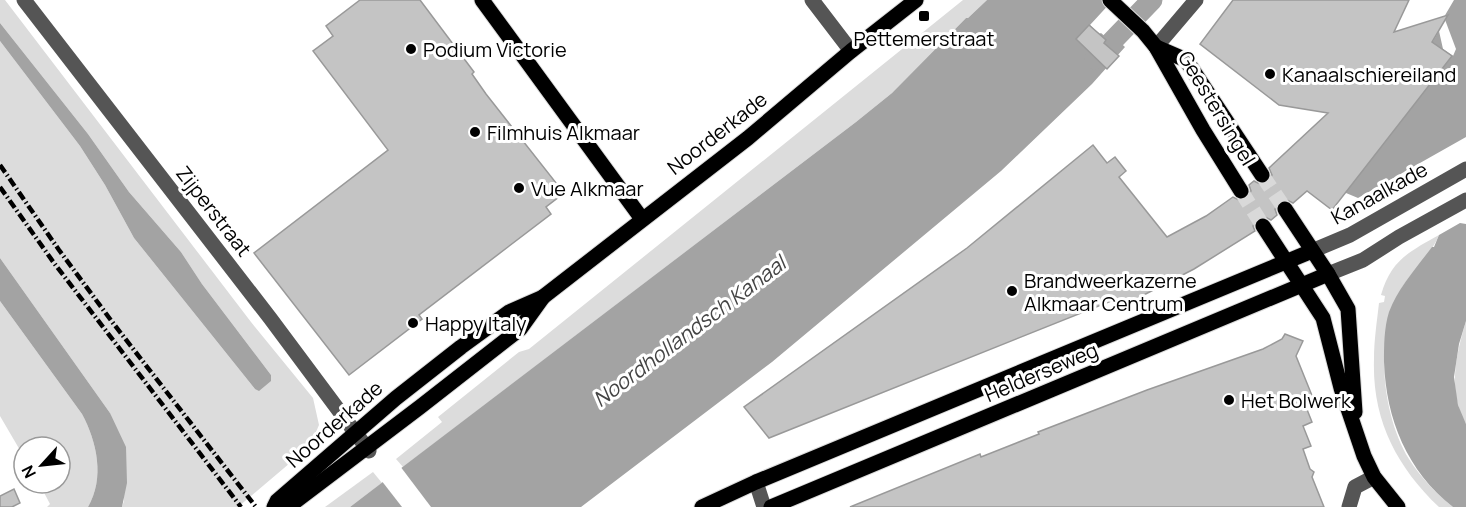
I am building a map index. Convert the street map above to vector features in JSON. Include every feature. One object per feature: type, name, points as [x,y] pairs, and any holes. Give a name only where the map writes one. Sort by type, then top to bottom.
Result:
[{"type":"main road","points":[[482,0],[642,219]]},
{"type":"main road","name":"Noorderkade","points":[[274,507],[277,501],[396,398],[509,312],[543,297],[747,138],[916,0]]},
{"type":"main road","name":"Geestersingel","points":[[1110,0],[1143,31],[1156,47],[1241,191]]},
{"type":"main road","name":"Geestersingel","points":[[1156,47],[1186,60],[1262,175]]},
{"type":"main road","points":[[1285,209],[1348,309],[1356,433]]},
{"type":"main road","points":[[1263,226],[1323,318],[1341,388],[1364,456],[1374,477],[1398,507]]},
{"type":"main road","name":"Helderseweg","points":[[702,507],[756,482],[1312,251]]},
{"type":"main road","name":"Helderseweg","points":[[771,507],[1328,274]]},
{"type":"main road","name":"Noorderkade","points":[[288,507],[368,449],[520,329],[543,297]]},
{"type":"street","name":"Zijperstraat","points":[[24,0],[270,318],[368,449]]},
{"type":"street","points":[[812,0],[851,51]]},
{"type":"street","points":[[1156,47],[1196,0]]},
{"type":"street","name":"Kanaalkade","points":[[1312,251],[1350,235],[1466,169]]},
{"type":"street","points":[[1328,274],[1363,260],[1466,200]]},
{"type":"street","points":[[1349,507],[1354,487],[1374,477]]},
{"type":"street","points":[[756,482],[764,507]]},
{"type":"shaded area","points":[[0,0],[5,0],[251,322],[313,398],[319,425],[310,446],[238,507],[122,507],[124,501],[110,413],[0,258],[0,41],[80,146],[105,185],[134,238],[255,389],[271,375],[202,284],[181,252],[129,192],[88,134],[0,23]]},
{"type":"shaded area","points":[[963,0],[987,0],[966,18],[892,93],[403,467],[396,459],[442,422],[438,417],[519,352],[529,349]]},
{"type":"shaded area","points":[[1439,235],[1431,250],[1404,284],[1392,310],[1384,353],[1385,376],[1387,399],[1393,421],[1409,459],[1429,485],[1453,507],[1439,507],[1410,475],[1399,458],[1382,421],[1374,381],[1374,352],[1379,303],[1384,302],[1385,296],[1381,295],[1385,283],[1402,258]]},
{"type":"shaded area","points":[[0,301],[82,414],[92,436],[98,472],[88,507],[47,507],[50,504],[45,495],[72,495],[72,435],[12,436],[0,416]]},
{"type":"shaded area","points":[[1466,321],[1466,424],[1457,399],[1455,373]]},
{"type":"shaded area","points":[[373,472],[382,483],[350,507],[325,507]]},
{"type":"water","points":[[987,0],[1113,0],[1090,25],[1108,39],[1112,35],[1125,47],[1092,84],[1001,171],[772,362],[581,507],[350,507],[856,122],[892,93],[966,18]]},
{"type":"water","points":[[1454,0],[1466,0],[1466,137],[1358,198],[1346,193],[1439,31],[1443,49],[1453,56],[1456,49],[1444,17]]},
{"type":"water","points":[[0,23],[88,134],[129,192],[181,252],[202,284],[271,375],[271,381],[259,391],[255,389],[134,238],[105,185],[80,146],[0,41]]},
{"type":"water","points":[[1460,223],[1466,224],[1466,321],[1459,344],[1454,377],[1458,405],[1466,424],[1466,507],[1453,507],[1423,477],[1402,442],[1389,404],[1384,350],[1387,318],[1397,295],[1434,247],[1439,235]]},
{"type":"water","points":[[0,258],[110,413],[126,447],[127,483],[122,507],[88,507],[98,472],[92,436],[82,414],[0,301]]},
{"type":"pier","points":[[400,466],[431,507],[402,507],[381,480]]},
{"type":"building","points":[[360,0],[420,0],[474,72],[472,74],[486,94],[564,193],[546,207],[551,214],[419,315],[422,319],[349,375],[254,253],[388,150],[313,51],[333,36],[326,26]]},
{"type":"building","points":[[1233,0],[1409,0],[1394,32],[1448,15],[1432,42],[1452,56],[1332,210],[1307,191],[1293,203],[1285,199],[1280,201],[1275,209],[1277,215],[1271,220],[1263,216],[1257,218],[1253,226],[1255,231],[1194,269],[1111,312],[1116,299],[769,438],[744,407],[967,248],[1093,145],[1107,163],[1115,157],[1126,171],[1119,177],[1167,237],[1206,216],[1233,197],[1241,201],[1247,199],[1251,191],[1249,185],[1254,181],[1262,185],[1268,183],[1272,175],[1269,168],[1328,113],[1279,105],[1200,44]]},
{"type":"building","points":[[1089,25],[1119,56],[1107,69],[1076,39]]},
{"type":"building","points":[[1285,334],[1303,341],[1296,356],[1313,398],[1304,402],[1312,422],[1303,426],[1311,446],[1303,449],[1310,469],[1314,472],[1312,477],[1324,507],[850,507],[1147,390],[1263,349],[1282,339]]},
{"type":"building","points":[[12,490],[12,495],[17,495],[20,503],[12,507],[0,507],[0,496]]},
{"type":"waterway","name":"Noordhollandsch Kanaal","points":[[1095,59],[1152,0]]},
{"type":"tunnel","points":[[1262,175],[1285,209]]},
{"type":"tunnel","points":[[1241,191],[1263,226]]},
{"type":"railway","points":[[0,165],[113,323],[256,507]]},
{"type":"railway","points":[[0,187],[54,263],[241,507]]},
{"type":"place","name":"Pettemerstraat","points":[[924,16]]},
{"type":"place","name":"Podium Victorie","points":[[411,49]]},
{"type":"place","name":"Kanaalschiereiland","points":[[1270,74]]},
{"type":"place","name":"Filmhuis Alkmaar","points":[[475,132]]},
{"type":"place","name":"Vue Alkmaar","points":[[519,188]]},
{"type":"place","name":"Brandweerkazerne Alkmaar Centrum","points":[[1012,291]]},
{"type":"place","name":"Happy Italy","points":[[413,323]]},
{"type":"place","name":"Het Bolwerk","points":[[1229,400]]}]
